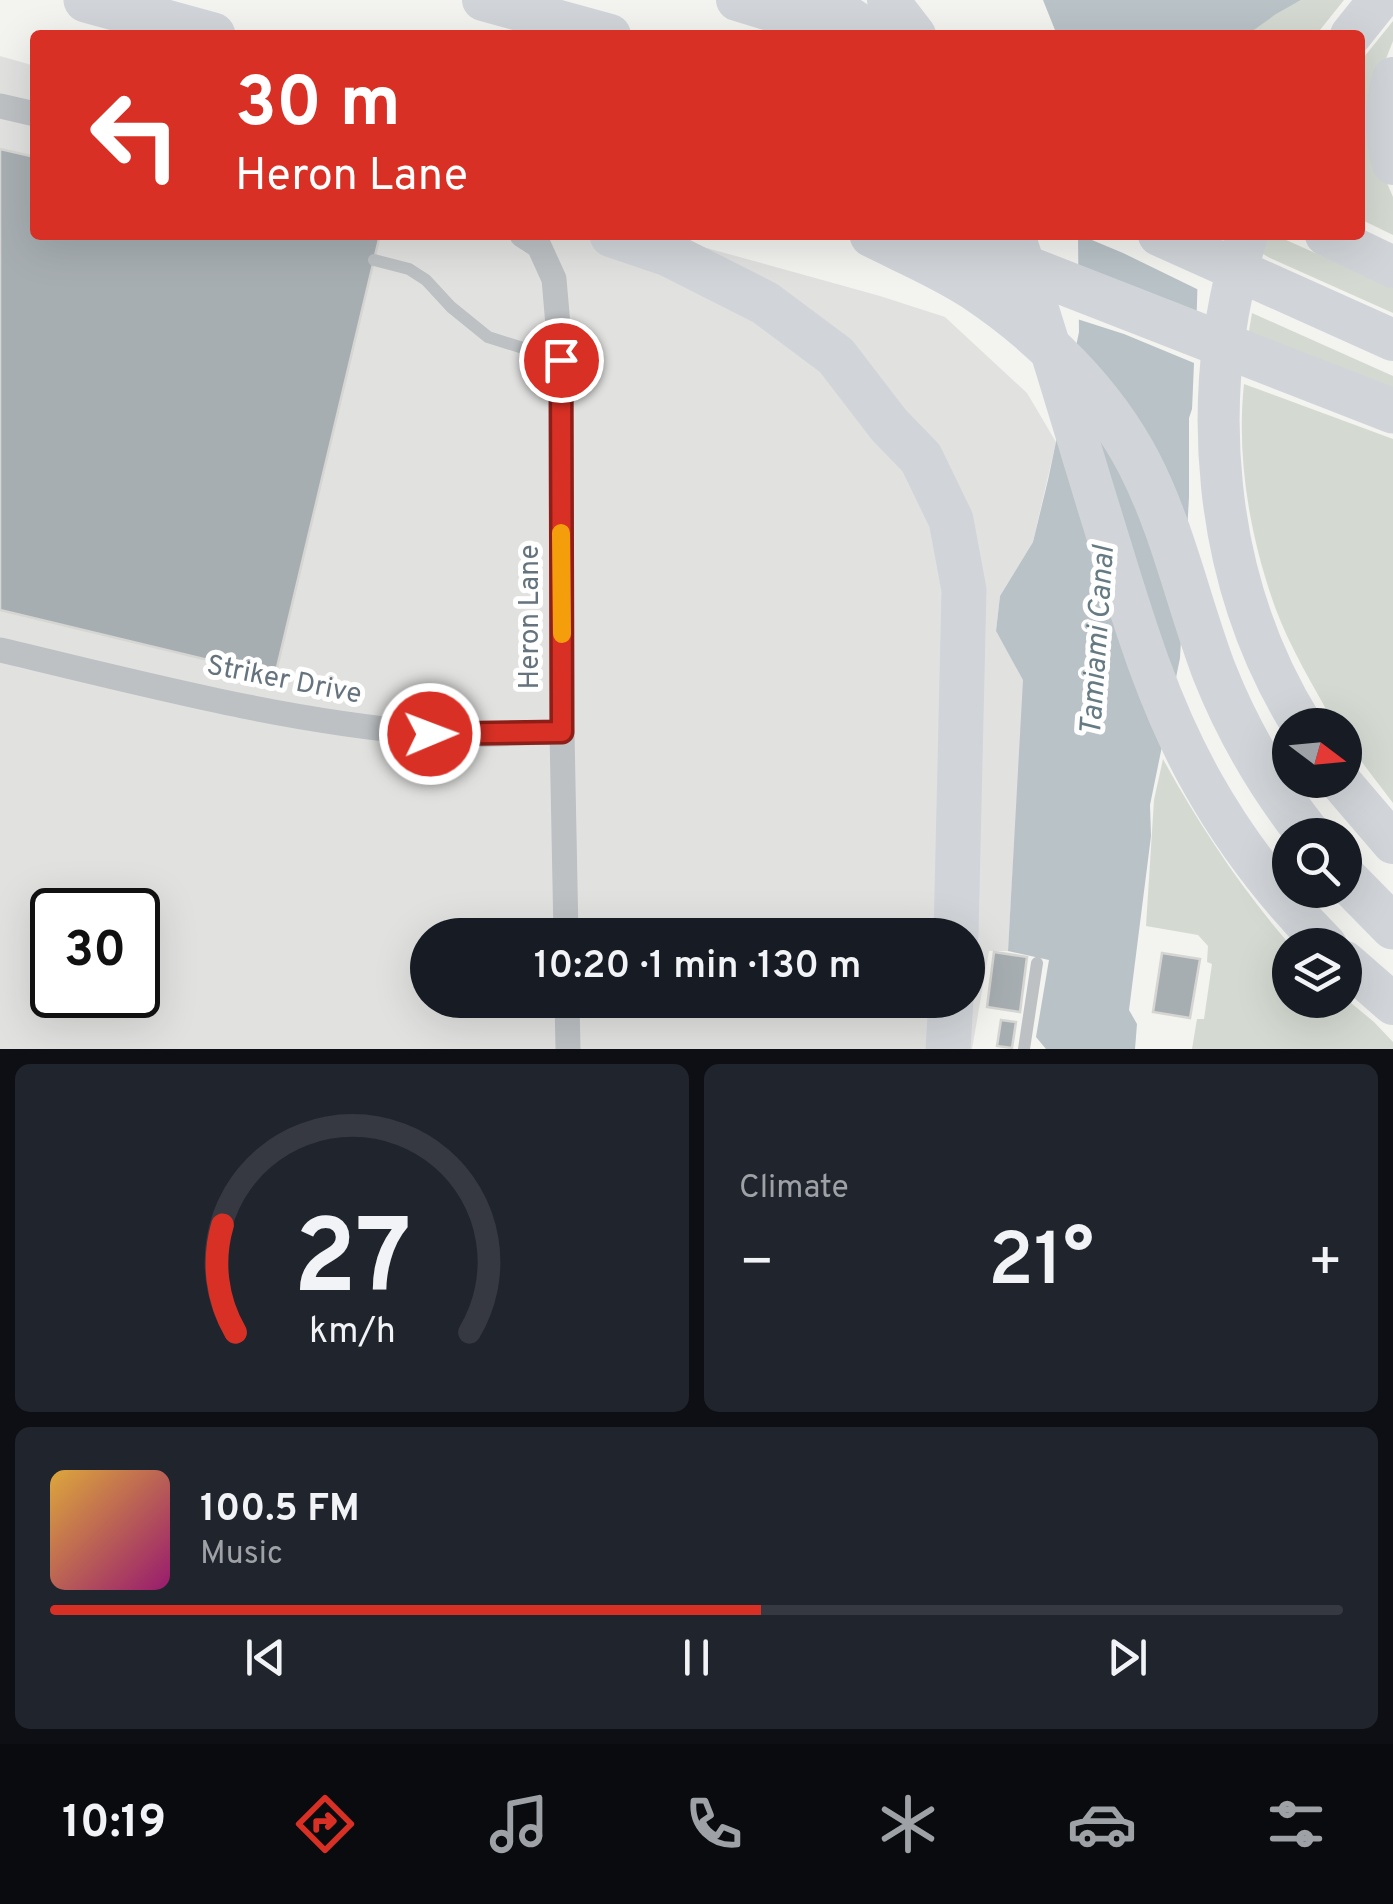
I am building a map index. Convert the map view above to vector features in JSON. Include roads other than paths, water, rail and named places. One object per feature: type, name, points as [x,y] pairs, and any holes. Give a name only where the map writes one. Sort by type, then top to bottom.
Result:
[{"type":"highway","points":[[86,0],[193,30]]},
{"type":"highway","points":[[483,0],[592,30]]},
{"type":"highway","points":[[737,0],[836,30]]},
{"type":"highway","points":[[820,0],[866,30]]},
{"type":"highway","points":[[888,0],[911,30]]},
{"type":"highway","points":[[1355,30],[1379,0]]},
{"type":"highway","points":[[1393,78],[1386,132],[1393,164]]},
{"type":"highway","points":[[627,240],[668,254],[765,303],[836,356],[888,425],[920,458],[951,520],[964,590],[956,918]]},
{"type":"highway","points":[[882,240],[972,287],[1066,364],[1098,399],[1139,462],[1160,508],[1213,668],[1233,713],[1297,818]]},
{"type":"highway","points":[[955,240],[1024,253],[1213,341],[1393,411]]},
{"type":"highway","points":[[1186,240],[1232,249],[1393,340]]},
{"type":"highway","points":[[1336,240],[1393,267]]},
{"type":"highway","points":[[1232,249],[1218,398],[1229,536],[1260,640],[1293,708]]},
{"type":"highway","points":[[1024,253],[1142,648],[1178,737],[1234,832],[1276,890],[1311,928]]},
{"type":"highway","points":[[1353,798],[1393,844]]},
{"type":"highway","points":[[1362,895],[1393,927]]},
{"type":"highway","points":[[1362,977],[1393,1004]]},
{"type":"highway","points":[[948,1049],[950,1018]]},
{"type":"street","points":[[0,106],[30,113]]},
{"type":"street","name":"Heron Lane","points":[[530,240],[539,246],[554,279],[561,360],[566,918]]},
{"type":"street","name":"Striker Drive","points":[[0,650],[342,724],[430,734],[562,732]]},
{"type":"street","points":[[567,1018],[568,1049]]},
{"type":"lane","points":[[374,260],[409,269],[426,280],[452,308],[488,337],[561,360]]},
{"type":"lane","points":[[1024,1049],[1037,963]]},
{"type":"water","points":[[1043,0],[1301,0],[1254,30],[1055,30]]},
{"type":"water","name":"Tamiami Canal","points":[[1078,240],[1199,240],[1180,658],[1150,805],[1151,836],[1129,1010],[1137,1024],[1135,1049],[1046,1049],[1036,1037],[1049,960],[1008,951],[1023,680],[996,631],[1000,596],[1033,542],[1079,332]]}]
